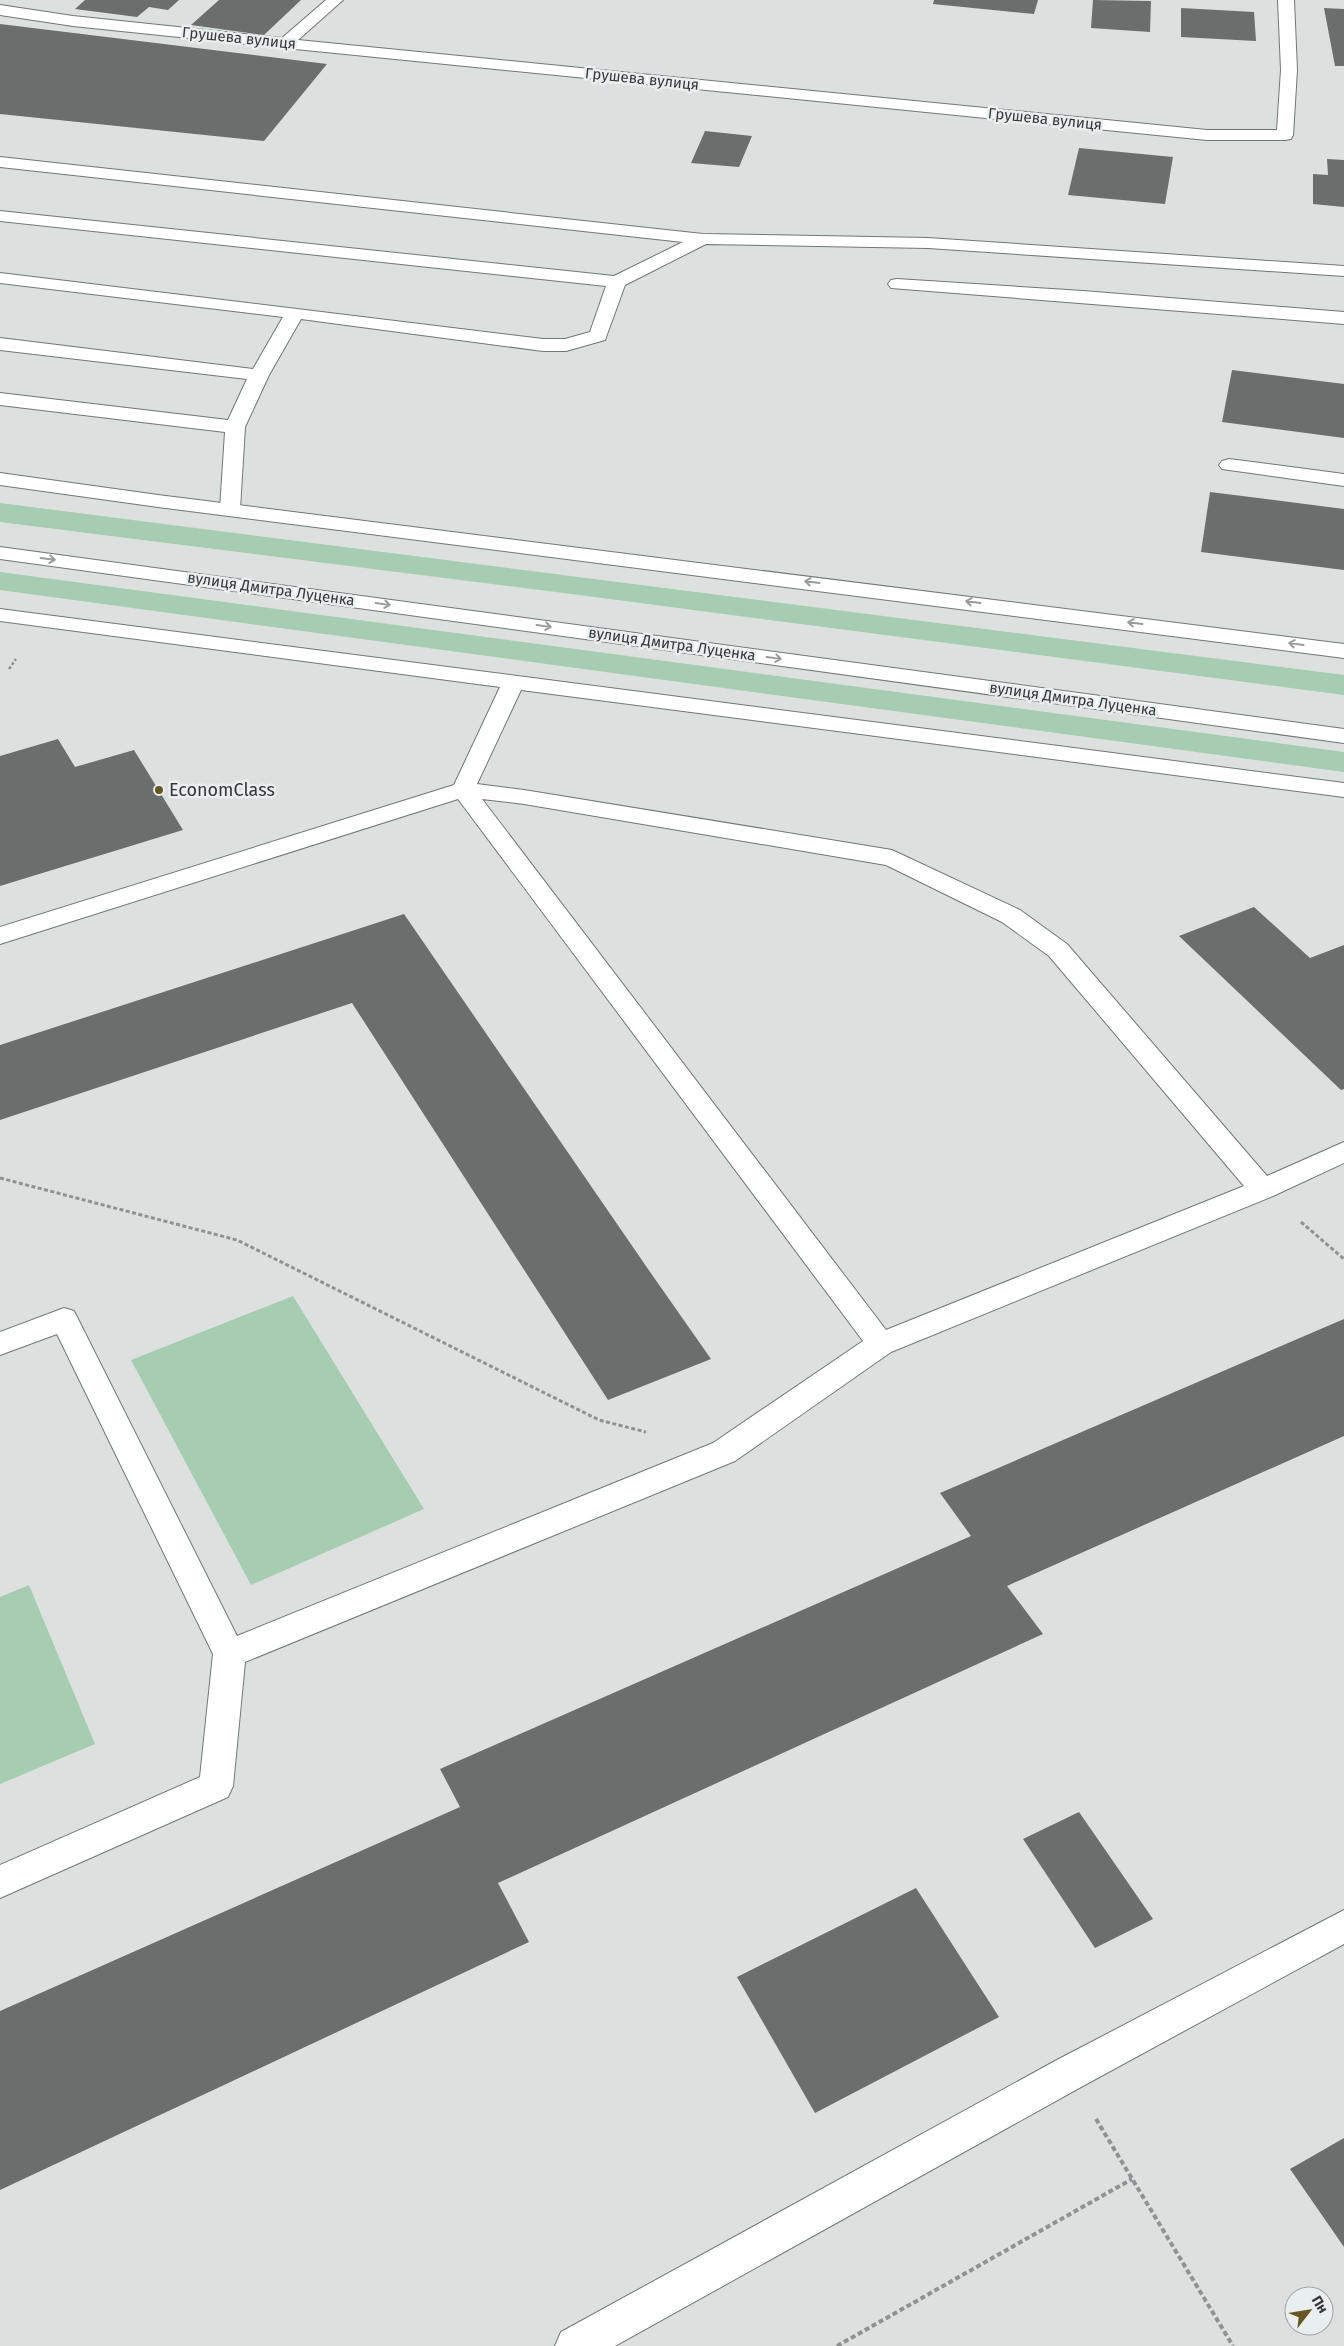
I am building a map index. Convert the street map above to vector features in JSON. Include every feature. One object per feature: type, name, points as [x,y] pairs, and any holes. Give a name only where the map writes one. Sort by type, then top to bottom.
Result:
[{"type":"main road","points":[[285,43],[335,0]]},
{"type":"main road","name":"Грушева вулиця","points":[[0,10],[73,21],[285,43],[1207,135],[1285,135],[1289,70],[1286,0]]},
{"type":"main road","points":[[0,162],[703,239],[928,243],[1344,271]]},
{"type":"main road","points":[[0,216],[617,282],[703,239]]},
{"type":"main road","points":[[0,278],[542,345],[566,345],[598,336],[617,282]]},
{"type":"main road","points":[[898,284],[1083,296],[1344,318]]},
{"type":"main road","points":[[230,509],[235,427],[259,375],[295,313]]},
{"type":"main road","points":[[0,344],[259,375]]},
{"type":"main road","points":[[0,399],[235,427]]},
{"type":"main road","points":[[1229,465],[1344,480]]},
{"type":"main road","points":[[0,479],[1344,651]]},
{"type":"main road","name":"вулиця Дмитра Луценка","points":[[0,553],[1344,736]]},
{"type":"main road","points":[[0,615],[1344,790]]},
{"type":"main road","points":[[463,790],[514,681]]},
{"type":"main road","points":[[463,790],[881,1344]]},
{"type":"main road","points":[[0,936],[463,790],[524,797],[892,858],[1011,916],[1058,950],[1263,1189]]},
{"type":"main road","points":[[229,1654],[724,1452],[881,1344],[1263,1189],[1344,1152]]},
{"type":"main road","points":[[0,1344],[64,1319],[229,1654],[216,1786],[0,1882]]},
{"type":"main road","points":[[575,2346],[1068,2074],[1344,1926]]},
{"type":"path","points":[[0,1178],[237,1240],[600,1420],[647,1432]]},
{"type":"path","points":[[1263,1189],[1344,1259]]},
{"type":"path","points":[[1068,2074],[1233,2346]]},
{"type":"path","points":[[837,2346],[1132,2179]]},
{"type":"green space","points":[[0,503],[1344,675],[1344,695],[564,593],[0,522]]},
{"type":"green space","points":[[0,572],[1344,752],[1344,772],[0,590]]},
{"type":"green space","points":[[293,1296],[424,1509],[251,1585],[131,1360]]},
{"type":"green space","points":[[29,1585],[95,1744],[0,1784],[0,1597]]},
{"type":"building","points":[[85,0],[179,0],[168,10],[149,7],[137,17],[75,9]]},
{"type":"building","points":[[219,0],[301,0],[264,35],[191,25]]},
{"type":"building","points":[[934,0],[1038,0],[1034,14],[933,4]]},
{"type":"building","points":[[1093,0],[1151,1],[1150,32],[1091,28]]},
{"type":"building","points":[[1181,8],[1254,12],[1256,41],[1181,37]]},
{"type":"building","points":[[1324,8],[1344,9],[1344,66],[1335,66]]},
{"type":"building","points":[[0,24],[327,64],[264,141],[0,114]]},
{"type":"building","points":[[705,131],[752,136],[739,167],[691,163]]},
{"type":"building","points":[[1079,148],[1173,157],[1165,204],[1068,195]]},
{"type":"building","points":[[1327,159],[1344,160],[1344,207],[1313,204],[1313,174],[1328,175]]},
{"type":"building","points":[[1232,370],[1344,384],[1344,438],[1222,422]]},
{"type":"building","points":[[1210,492],[1344,509],[1344,570],[1201,552]]},
{"type":"building","points":[[58,739],[75,767],[134,750],[183,830],[0,886],[0,756]]},
{"type":"building","points":[[1254,907],[1310,958],[1344,945],[1344,1089],[1341,1090],[1179,936]]},
{"type":"building","points":[[404,914],[711,1359],[608,1400],[352,1003],[0,1120],[0,1045]]},
{"type":"building","points":[[1344,1319],[1344,1436],[1007,1586],[1043,1634],[498,1883],[529,1942],[0,2190],[0,2011],[460,1807],[440,1769],[971,1536],[940,1493]]},
{"type":"building","points":[[1079,1812],[1153,1919],[1095,1948],[1023,1839]]},
{"type":"building","points":[[916,1888],[999,2017],[815,2113],[737,1977]]},
{"type":"building","points":[[1344,2138],[1344,2247],[1290,2169]]},
{"type":"place","name":"EconomClass","points":[[159,790]]}]
